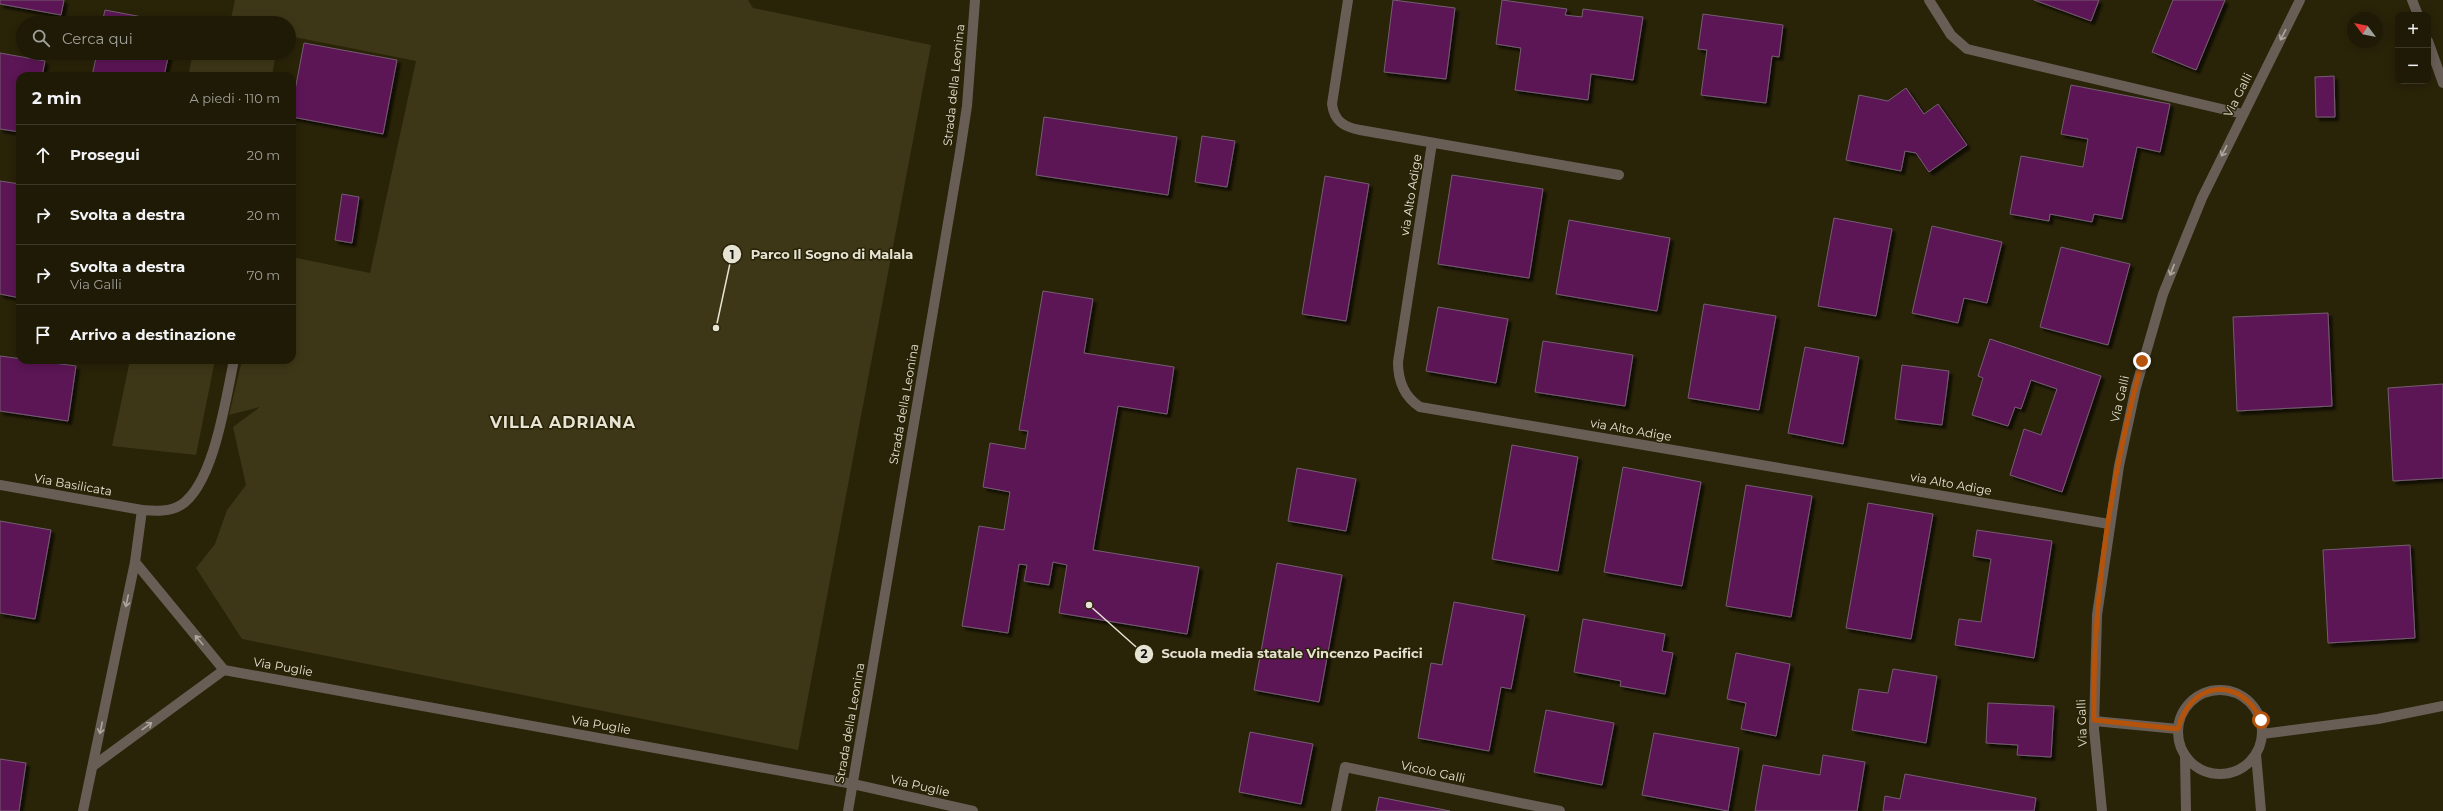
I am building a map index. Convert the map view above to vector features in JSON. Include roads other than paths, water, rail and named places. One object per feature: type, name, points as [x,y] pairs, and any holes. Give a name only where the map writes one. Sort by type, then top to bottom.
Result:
[{"type":"street","name":"Strada della Leonina","points":[[848,811],[959,158],[967,106],[975,0]]},
{"type":"street","points":[[1348,0],[1332,104],[1337,120],[1353,129],[1619,175]]},
{"type":"street","points":[[1929,0],[1951,35],[1967,49],[2243,114]]},
{"type":"street","name":"Via Galli","points":[[2102,811],[2094,720],[2097,615],[2121,452],[2136,387],[2163,294],[2205,191],[2300,0]]},
{"type":"street","points":[[2412,0],[2417,12]]},
{"type":"street","points":[[2430,48],[2443,83]]},
{"type":"street","name":"via Alto Adige","points":[[1432,143],[1398,362],[1402,388],[1409,398],[1420,407],[2110,524]]},
{"type":"street","name":"Via Basilicata","points":[[0,486],[142,510],[160,511],[177,507],[190,498],[201,481],[219,430],[233,364]]},
{"type":"street","points":[[83,811],[135,562],[142,510]]},
{"type":"street","points":[[93,766],[224,670],[135,562]]},
{"type":"street","name":"Via Puglie","points":[[224,670],[853,784],[973,811]]},
{"type":"street","points":[[2256,754],[2247,764],[2235,771],[2221,774],[2207,772],[2195,766],[2185,755],[2179,742],[2178,729],[2182,714],[2190,702],[2202,694],[2216,690],[2230,690],[2244,696],[2254,706],[2261,720],[2262,734],[2256,754],[2261,811]]},
{"type":"street","points":[[2262,734],[2378,719],[2443,706]]},
{"type":"street","points":[[2094,720],[2178,729]]},
{"type":"street","points":[[2185,755],[2186,811]]},
{"type":"street","name":"Vicolo Galli","points":[[1336,811],[1345,767],[1560,811]]},
{"type":"place","name":"Parco Il Sogno di Malala","points":[[716,328]]},
{"type":"place","name":"Scuola media statale Vincenzo Pacifici","points":[[1089,605]]},
{"type":"district","name":"VILLA ADRIANA","points":[[563,422]]}]
